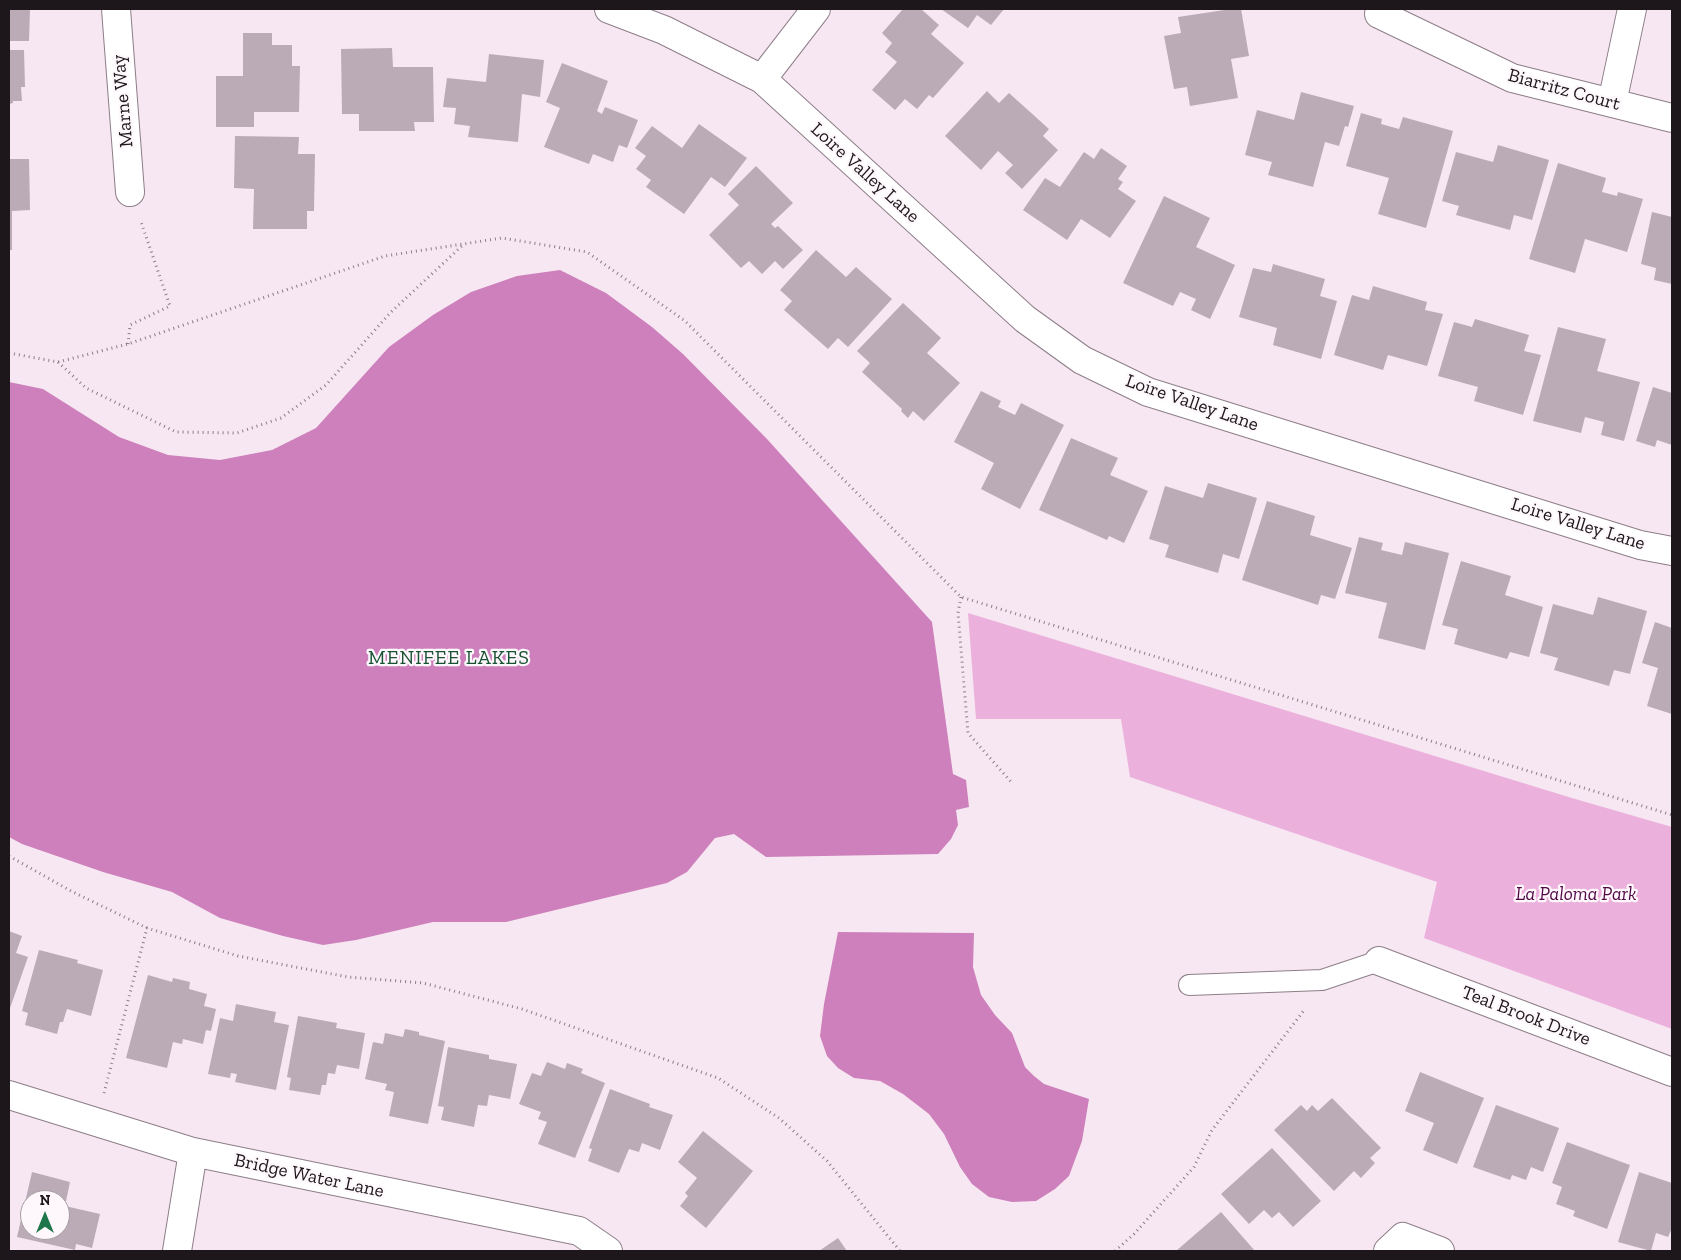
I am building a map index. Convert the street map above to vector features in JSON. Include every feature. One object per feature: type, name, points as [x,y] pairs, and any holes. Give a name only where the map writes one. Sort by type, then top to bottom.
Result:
[{"type":"street","name":"Marne Way","points":[[116,9],[130,192]]},
{"type":"street","name":"Loire Valley Lane","points":[[609,9],[664,30],[762,78],[1025,319],[1082,360],[1148,392],[1640,544],[1672,551]]},
{"type":"street","points":[[762,78],[816,9]]},
{"type":"street","points":[[1612,103],[1632,9]]},
{"type":"street","name":"Biarritz Court","points":[[1379,14],[1512,78],[1672,118]]},
{"type":"street","name":"Teal Brook Drive","points":[[1379,961],[1672,1072]]},
{"type":"street","name":"Bridge Water Lane","points":[[9,1095],[193,1152],[579,1231],[608,1251]]},
{"type":"street","points":[[177,1251],[193,1152]]},
{"type":"street","points":[[1388,1251],[1403,1237],[1440,1251]]},
{"type":"lane","points":[[1189,985],[1322,980],[1379,961]]},
{"type":"path","points":[[128,344],[130,325],[170,306],[130,192]]},
{"type":"path","points":[[9,353],[58,362],[128,344],[385,256],[502,238],[587,252],[685,321],[961,597],[1672,815]]},
{"type":"path","points":[[58,362],[86,388],[176,432],[237,433],[281,418],[326,385],[391,312],[464,243]]},
{"type":"path","points":[[961,597],[958,613],[968,732],[1012,783]]},
{"type":"path","points":[[9,856],[71,891],[147,928],[238,956],[348,976],[423,983],[522,1009],[718,1078],[779,1118],[827,1160],[900,1251]]},
{"type":"path","points":[[96,1122],[147,928]]},
{"type":"path","points":[[1114,1251],[1134,1234],[1194,1167],[1212,1130],[1306,1007]]},
{"type":"green space","name":"La Paloma Park","points":[[968,613],[1672,827],[1672,1029],[1424,938],[1437,882],[1130,777],[1121,719],[976,719]]},
{"type":"shaded area","points":[[560,270],[606,293],[652,327],[683,354],[767,439],[932,622],[953,774],[966,780],[969,807],[956,810],[958,825],[951,839],[938,854],[766,857],[734,834],[715,838],[687,872],[667,883],[506,922],[433,922],[356,940],[323,945],[220,918],[172,892],[103,872],[22,844],[9,837],[9,382],[43,389],[119,437],[168,455],[220,460],[272,450],[316,428],[389,347],[433,315],[471,292],[517,276]]},
{"type":"shaded area","points":[[838,932],[974,933],[973,967],[981,995],[995,1015],[1012,1033],[1025,1067],[1044,1084],[1089,1099],[1082,1141],[1069,1176],[1055,1189],[1036,1201],[1012,1202],[989,1197],[972,1184],[960,1167],[944,1134],[929,1114],[903,1094],[880,1081],[854,1078],[838,1068],[827,1056],[820,1036],[824,1004]]},
{"type":"building","points":[[9,9],[30,9],[29,41],[9,41]]},
{"type":"building","points":[[903,9],[921,9],[939,25],[931,34],[964,63],[933,98],[929,95],[917,109],[905,99],[895,110],[872,90],[897,62],[885,52],[892,43],[882,33]]},
{"type":"building","points":[[941,9],[1004,9],[991,25],[977,15],[968,28]]},
{"type":"building","points":[[1241,9],[1249,56],[1231,59],[1238,98],[1190,106],[1187,87],[1174,89],[1164,36],[1181,33],[1178,17]]},
{"type":"building","points":[[243,33],[272,33],[272,45],[292,45],[292,66],[300,66],[299,112],[254,112],[254,127],[216,127],[216,76],[243,76]]},
{"type":"building","points":[[392,48],[393,67],[433,67],[434,122],[414,122],[415,131],[359,131],[359,114],[342,114],[341,49]]},
{"type":"building","points":[[9,50],[24,50],[25,87],[21,87],[22,101],[13,101],[13,103],[9,104]]},
{"type":"building","points":[[489,54],[544,60],[540,97],[522,94],[518,142],[468,137],[470,126],[454,124],[456,108],[443,107],[447,78],[486,82]]},
{"type":"building","points":[[562,63],[608,81],[597,111],[602,114],[605,107],[638,120],[627,148],[619,145],[613,162],[593,154],[589,164],[544,147],[560,108],[546,102]]},
{"type":"building","points":[[987,91],[999,103],[1009,93],[1049,129],[1043,136],[1058,150],[1022,189],[1005,173],[1013,165],[998,151],[981,170],[945,136]]},
{"type":"building","points":[[1301,92],[1354,106],[1348,127],[1345,126],[1339,146],[1325,142],[1313,187],[1268,175],[1272,162],[1245,155],[1257,110],[1294,120]]},
{"type":"building","points":[[1361,113],[1382,119],[1381,124],[1399,129],[1403,117],[1453,131],[1426,228],[1378,214],[1389,178],[1346,166]]},
{"type":"building","points":[[699,124],[747,158],[725,187],[711,177],[684,214],[646,187],[651,180],[636,169],[646,156],[635,148],[652,126],[682,148]]},
{"type":"building","points":[[235,136],[299,137],[298,154],[315,154],[314,211],[307,211],[307,229],[253,229],[254,189],[234,188]]},
{"type":"building","points":[[1498,145],[1549,160],[1532,220],[1514,215],[1510,230],[1456,215],[1459,206],[1442,201],[1456,152],[1493,162]]},
{"type":"building","points":[[1101,148],[1127,166],[1118,179],[1123,182],[1118,189],[1136,201],[1110,238],[1081,219],[1067,240],[1023,210],[1045,178],[1060,187],[1084,152],[1094,159]]},
{"type":"building","points":[[9,159],[29,159],[30,210],[12,211],[12,250],[9,250]]},
{"type":"building","points":[[1558,163],[1606,178],[1602,192],[1617,196],[1618,192],[1643,199],[1627,252],[1585,239],[1575,273],[1529,259]]},
{"type":"building","points":[[756,166],[793,203],[771,224],[775,228],[778,226],[803,250],[783,269],[775,261],[762,274],[749,261],[741,268],[709,235],[739,205],[728,194]]},
{"type":"building","points":[[1164,196],[1210,218],[1196,247],[1235,265],[1210,319],[1191,310],[1196,299],[1180,292],[1173,306],[1123,283]]},
{"type":"building","points":[[1652,212],[1672,217],[1672,284],[1654,280],[1656,268],[1641,264]]},
{"type":"building","points":[[816,250],[846,277],[856,267],[892,299],[848,347],[838,338],[828,349],[784,310],[792,301],[780,290]]},
{"type":"building","points":[[1273,264],[1325,279],[1320,296],[1337,301],[1321,359],[1273,345],[1277,328],[1239,317],[1253,268],[1271,272]]},
{"type":"building","points":[[1373,286],[1427,302],[1425,310],[1443,314],[1427,366],[1388,355],[1383,370],[1334,355],[1352,295],[1369,300]]},
{"type":"building","points":[[903,303],[941,338],[927,353],[960,383],[924,421],[913,411],[908,418],[901,411],[902,409],[862,372],[870,363],[857,351]]},
{"type":"building","points":[[1475,319],[1529,335],[1524,351],[1541,355],[1523,415],[1474,401],[1478,387],[1438,376],[1454,322],[1472,327]]},
{"type":"building","points":[[1558,327],[1606,339],[1597,371],[1640,382],[1624,441],[1601,435],[1604,422],[1585,417],[1581,433],[1533,421]]},
{"type":"building","points":[[1653,387],[1672,393],[1672,445],[1657,440],[1655,447],[1636,441]]},
{"type":"building","points":[[981,391],[1001,401],[998,407],[1015,415],[1021,403],[1064,425],[1020,509],[981,489],[994,463],[954,442]]},
{"type":"building","points":[[1071,438],[1118,458],[1110,475],[1148,491],[1124,543],[1109,536],[1107,540],[1039,510]]},
{"type":"building","points":[[1208,483],[1257,498],[1239,559],[1223,554],[1218,573],[1165,557],[1169,545],[1149,539],[1165,486],[1203,498]]},
{"type":"building","points":[[1267,501],[1315,516],[1310,535],[1352,548],[1335,599],[1321,595],[1318,605],[1242,580]]},
{"type":"building","points":[[1359,537],[1383,543],[1381,550],[1402,555],[1405,542],[1449,553],[1425,650],[1378,638],[1387,603],[1345,593]]},
{"type":"building","points":[[1461,561],[1511,576],[1505,595],[1543,607],[1529,657],[1510,652],[1507,659],[1454,644],[1458,629],[1442,625]]},
{"type":"building","points":[[1598,597],[1647,611],[1630,674],[1614,670],[1609,686],[1554,670],[1558,658],[1540,653],[1553,604],[1593,615]]},
{"type":"building","points":[[1655,622],[1672,628],[1672,714],[1647,706],[1658,668],[1642,663]]},
{"type":"building","points":[[9,931],[22,936],[16,953],[28,957],[9,1011]]},
{"type":"building","points":[[39,950],[78,960],[77,963],[103,970],[91,1016],[67,1009],[63,1022],[60,1022],[57,1034],[25,1025],[28,1013],[22,1011]]},
{"type":"building","points":[[148,975],[172,982],[173,978],[190,982],[189,989],[207,994],[204,1006],[216,1009],[211,1031],[206,1030],[203,1044],[183,1039],[182,1044],[173,1042],[167,1068],[126,1058]]},
{"type":"building","points":[[236,1004],[276,1012],[274,1022],[289,1025],[276,1090],[235,1082],[237,1074],[231,1073],[230,1078],[208,1074],[220,1018],[233,1021]]},
{"type":"building","points":[[298,1016],[337,1023],[336,1028],[365,1033],[359,1069],[337,1065],[335,1074],[328,1073],[326,1085],[322,1085],[320,1095],[289,1090],[291,1078],[287,1077]]},
{"type":"building","points":[[405,1029],[419,1032],[419,1035],[445,1041],[428,1124],[389,1116],[394,1092],[385,1090],[387,1084],[365,1079],[373,1042],[383,1044],[385,1033],[403,1037]]},
{"type":"building","points":[[448,1047],[489,1055],[489,1059],[517,1064],[510,1099],[489,1095],[487,1106],[478,1105],[474,1127],[441,1120],[444,1107],[438,1106]]},
{"type":"building","points":[[547,1062],[565,1069],[567,1063],[583,1069],[581,1073],[605,1083],[575,1158],[538,1144],[547,1122],[538,1119],[541,1112],[519,1104],[532,1073],[541,1076]]},
{"type":"building","points":[[1420,1072],[1484,1098],[1457,1164],[1423,1150],[1434,1123],[1405,1111]]},
{"type":"building","points":[[610,1089],[650,1104],[649,1107],[673,1115],[660,1150],[642,1143],[639,1152],[629,1149],[619,1173],[588,1161],[592,1149],[589,1148]]},
{"type":"building","points":[[1332,1098],[1381,1148],[1370,1158],[1375,1163],[1361,1178],[1354,1171],[1334,1191],[1274,1130],[1301,1105],[1307,1111],[1312,1105],[1318,1111]]},
{"type":"building","points":[[1496,1105],[1559,1128],[1543,1172],[1531,1167],[1526,1180],[1512,1175],[1510,1180],[1473,1167]]},
{"type":"building","points":[[703,1131],[753,1171],[706,1228],[680,1206],[688,1196],[685,1193],[697,1178],[678,1162]]},
{"type":"building","points":[[1567,1142],[1630,1165],[1607,1229],[1573,1216],[1575,1211],[1556,1204],[1562,1187],[1552,1183]]},
{"type":"building","points":[[1272,1148],[1321,1201],[1293,1227],[1279,1212],[1272,1218],[1264,1210],[1249,1224],[1221,1194]]},
{"type":"building","points":[[32,1172],[70,1182],[68,1190],[28,1190]]},
{"type":"building","points":[[1639,1172],[1672,1183],[1672,1228],[1668,1237],[1656,1233],[1651,1251],[1618,1242]]},
{"type":"building","points":[[70,1207],[100,1214],[92,1248],[76,1244],[75,1250],[30,1240],[70,1240]]},
{"type":"building","points":[[1221,1212],[1255,1251],[1176,1251]]},
{"type":"building","points":[[20,1224],[20,1238],[17,1237]]},
{"type":"building","points":[[838,1238],[847,1251],[819,1251]]},
{"type":"district","name":"MENIFEE LAKES","points":[[449,658]]}]
